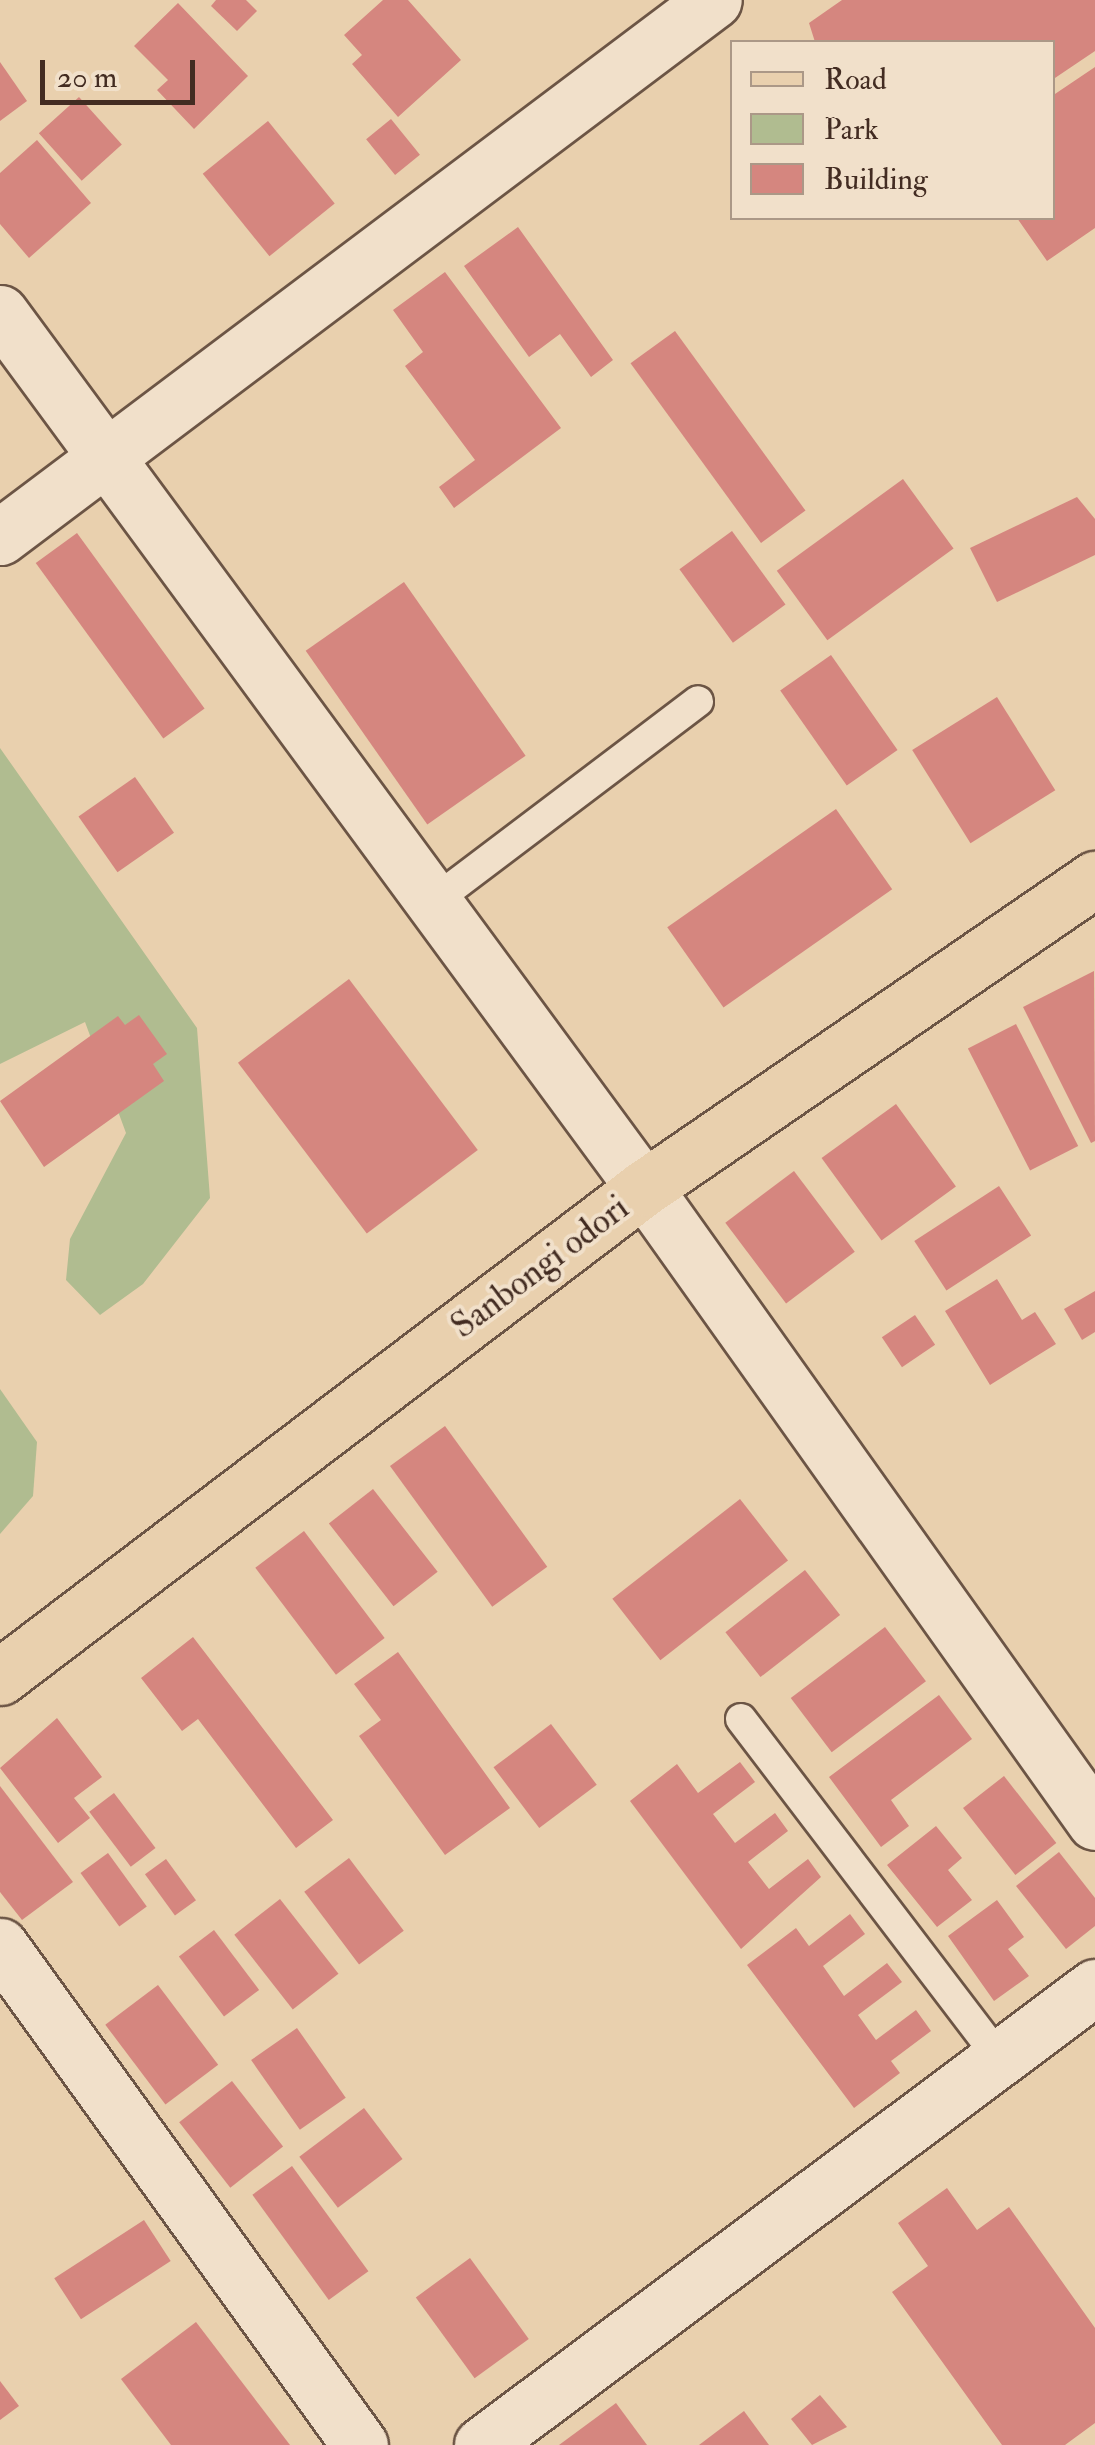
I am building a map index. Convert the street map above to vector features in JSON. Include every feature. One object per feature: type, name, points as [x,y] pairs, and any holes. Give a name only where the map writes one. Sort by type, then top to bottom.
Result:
[{"type":"main road","name":"Sanbongi odori","points":[[0,1677],[644,1188],[1095,878]]},
{"type":"street","points":[[0,536],[714,0]]},
{"type":"street","points":[[0,313],[644,1188],[1095,1822]]},
{"type":"street","points":[[0,1946],[360,2445]]},
{"type":"street","points":[[482,2445],[1095,1987]]},
{"type":"lane","points":[[434,900],[698,700]]},
{"type":"lane","points":[[741,1719],[1000,2058]]},
{"type":"green space","points":[[0,748],[197,1028],[210,1198],[143,1284],[100,1315],[66,1280],[70,1239],[126,1133],[85,1022],[0,1064]]},
{"type":"green space","points":[[0,1389],[37,1442],[33,1496],[0,1534]]},
{"type":"building","points":[[216,0],[246,0],[257,11],[237,31],[211,6]]},
{"type":"building","points":[[383,0],[408,0],[461,60],[398,117],[352,64],[362,55],[344,35]]},
{"type":"building","points":[[842,0],[1095,0],[1095,51],[1055,78],[1055,40],[814,40],[809,23]]},
{"type":"building","points":[[178,3],[248,76],[194,129],[157,90],[168,80],[134,46]]},
{"type":"building","points":[[0,62],[27,101],[0,121]]},
{"type":"building","points":[[1095,67],[1095,228],[1047,261],[1018,220],[1055,220],[1055,94]]},
{"type":"building","points":[[79,97],[122,145],[82,181],[39,133]]},
{"type":"building","points":[[391,119],[420,155],[395,175],[366,139]]},
{"type":"building","points":[[268,121],[335,203],[269,256],[203,174]]},
{"type":"building","points":[[37,140],[91,203],[29,258],[0,224],[0,173]]},
{"type":"building","points":[[518,227],[613,360],[591,377],[560,334],[529,357],[464,266]]},
{"type":"building","points":[[445,272],[561,428],[454,508],[439,487],[475,460],[405,366],[423,352],[393,310]]},
{"type":"building","points":[[675,331],[805,511],[761,543],[631,363]]},
{"type":"building","points":[[903,479],[954,549],[827,640],[777,571]]},
{"type":"building","points":[[1077,497],[1095,519],[1095,555],[997,602],[970,548]]},
{"type":"building","points":[[732,531],[785,605],[733,643],[679,569]]},
{"type":"building","points":[[77,533],[205,709],[163,739],[36,563]]},
{"type":"building","points":[[404,582],[526,756],[427,824],[306,651]]},
{"type":"building","points":[[831,655],[898,750],[847,786],[780,691]]},
{"type":"building","points":[[997,697],[1055,790],[970,843],[912,750]]},
{"type":"building","points":[[135,777],[174,833],[117,872],[78,817]]},
{"type":"building","points":[[836,809],[892,889],[723,1007],[667,927]]},
{"type":"building","points":[[1094,971],[1095,1141],[1091,1143],[1023,1007]]},
{"type":"building","points":[[349,979],[478,1150],[367,1234],[238,1063]]},
{"type":"building","points":[[139,1015],[167,1054],[153,1064],[164,1081],[44,1167],[0,1101],[118,1016],[125,1025]]},
{"type":"building","points":[[1016,1024],[1078,1146],[1030,1171],[968,1049]]},
{"type":"building","points":[[896,1104],[956,1187],[882,1241],[822,1158]]},
{"type":"building","points":[[794,1171],[855,1252],[786,1303],[725,1223]]},
{"type":"building","points":[[999,1186],[1031,1235],[946,1290],[914,1241]]},
{"type":"building","points":[[997,1279],[1022,1320],[1035,1312],[1056,1344],[990,1385],[945,1311]]},
{"type":"building","points":[[1095,1291],[1095,1332],[1082,1340],[1064,1309]]},
{"type":"building","points":[[915,1315],[935,1345],[902,1367],[882,1337]]},
{"type":"building","points":[[445,1426],[547,1567],[492,1607],[390,1466]]},
{"type":"building","points":[[373,1489],[438,1572],[394,1606],[329,1523]]},
{"type":"building","points":[[740,1499],[788,1560],[660,1660],[612,1599]]},
{"type":"building","points":[[304,1531],[385,1638],[336,1675],[255,1568]]},
{"type":"building","points":[[805,1570],[840,1615],[761,1677],[725,1632]]},
{"type":"building","points":[[885,1627],[926,1681],[832,1752],[791,1698]]},
{"type":"building","points":[[193,1637],[333,1820],[296,1848],[198,1719],[182,1731],[141,1678]]},
{"type":"building","points":[[398,1652],[510,1808],[445,1855],[359,1736],[381,1720],[354,1684]]},
{"type":"building","points":[[939,1695],[972,1739],[891,1800],[909,1826],[881,1847],[829,1777]]},
{"type":"building","points":[[57,1718],[102,1777],[74,1798],[90,1818],[58,1843],[0,1768]]},
{"type":"building","points":[[551,1724],[597,1785],[539,1828],[493,1767]]},
{"type":"building","points":[[740,1762],[755,1782],[713,1814],[735,1843],[775,1813],[788,1831],[748,1862],[769,1889],[808,1859],[821,1877],[741,1949],[630,1801],[677,1764],[698,1793]]},
{"type":"building","points":[[1004,1776],[1056,1843],[1015,1875],[963,1808]]},
{"type":"building","points":[[0,1786],[73,1882],[22,1920],[0,1892]]},
{"type":"building","points":[[114,1793],[156,1848],[131,1867],[89,1812]]},
{"type":"building","points":[[936,1826],[962,1858],[948,1870],[972,1900],[937,1927],[887,1865]]},
{"type":"building","points":[[1059,1852],[1095,1898],[1095,1926],[1066,1949],[1016,1886]]},
{"type":"building","points":[[108,1853],[147,1906],[119,1926],[80,1873]]},
{"type":"building","points":[[349,1858],[404,1931],[359,1964],[304,1892]]},
{"type":"building","points":[[166,1859],[196,1900],[175,1916],[145,1874]]},
{"type":"building","points":[[280,1899],[338,1974],[293,2010],[234,1935]]},
{"type":"building","points":[[997,1900],[1024,1937],[1008,1949],[1029,1976],[994,2001],[948,1936]]},
{"type":"building","points":[[850,1914],[865,1934],[823,1966],[844,1996],[887,1963],[902,1982],[858,2015],[876,2040],[916,2010],[931,2031],[891,2061],[900,2073],[854,2108],[747,1965],[796,1928],[809,1946]]},
{"type":"building","points":[[214,1930],[259,1990],[224,2016],[179,1956]]},
{"type":"building","points":[[158,1985],[218,2065],[165,2105],[105,2025]]},
{"type":"building","points":[[297,2028],[346,2098],[300,2130],[251,2060]]},
{"type":"building","points":[[232,2081],[283,2146],[230,2188],[179,2122]]},
{"type":"building","points":[[364,2108],[403,2159],[338,2208],[299,2157]]},
{"type":"building","points":[[292,2166],[368,2271],[329,2300],[252,2195]]},
{"type":"building","points":[[947,2188],[977,2230],[1009,2207],[1095,2328],[1095,2423],[1065,2445],[1002,2445],[892,2292],[928,2266],[898,2223]]},
{"type":"building","points":[[144,2220],[171,2261],[81,2319],[54,2278]]},
{"type":"building","points":[[470,2258],[529,2339],[475,2378],[416,2297]]},
{"type":"building","points":[[196,2322],[290,2445],[171,2445],[121,2379]]},
{"type":"building","points":[[0,2381],[19,2406],[0,2420]]},
{"type":"building","points":[[820,2395],[847,2427],[812,2445],[791,2419]]},
{"type":"building","points":[[616,2403],[647,2445],[559,2445]]},
{"type":"building","points":[[744,2411],[769,2445],[699,2445]]}]
